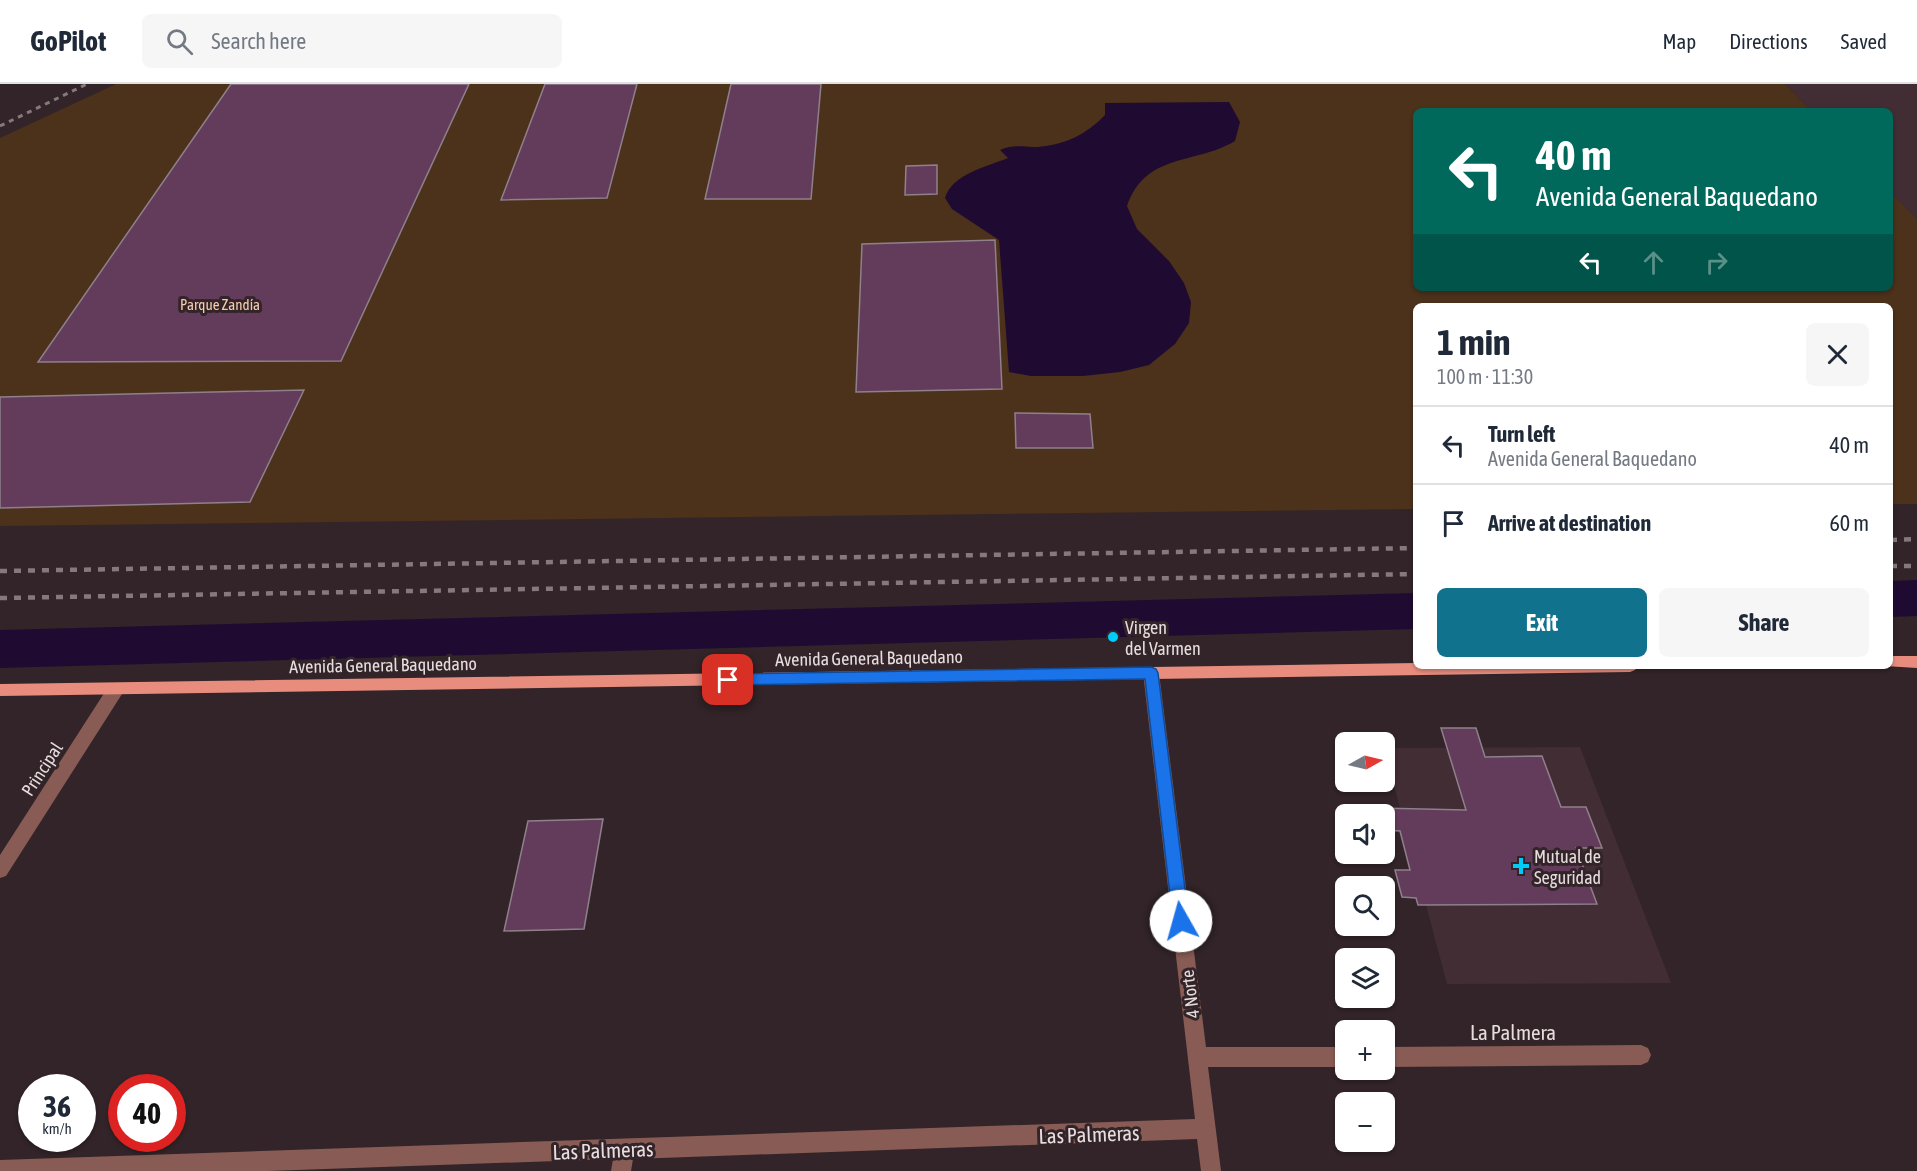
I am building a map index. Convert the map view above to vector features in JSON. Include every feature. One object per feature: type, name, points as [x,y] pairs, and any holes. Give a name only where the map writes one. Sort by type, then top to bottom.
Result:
[{"type":"main road","points":[[1893,662],[1917,662]]},
{"type":"main road","name":"Avenida General Baquedano","points":[[0,690],[1425,669]]},
{"type":"street","name":"4 Norte","points":[[1151,673],[1211,1171]]},
{"type":"street","name":"Principal","points":[[0,870],[116,689]]},
{"type":"street","name":"La Palmera","points":[[1395,1057],[1641,1055]]},
{"type":"street","points":[[1197,1058],[1335,1057]]},
{"type":"street","name":"Las Palmeras","points":[[0,1170],[202,1167],[624,1149],[1206,1129]]},
{"type":"street","points":[[621,1171],[624,1149]]},
{"type":"shaded area","points":[[1785,84],[1917,84],[1917,219],[1893,195],[1893,108],[1808,108]]},
{"type":"shaded area","points":[[1229,102],[1240,122],[1235,141],[1204,154],[1159,168],[1146,176],[1135,189],[1127,206],[1137,229],[1169,261],[1184,283],[1191,302],[1189,323],[1175,344],[1149,365],[1120,372],[1083,376],[1031,376],[1009,372],[999,240],[952,209],[945,198],[949,190],[962,177],[971,172],[1008,158],[1000,150],[1014,146],[1048,146],[1083,133],[1105,115],[1105,103]]},
{"type":"shaded area","name":"Mutual de Seguridad","points":[[1580,747],[1671,983],[1447,984],[1395,789],[1395,748]]},
{"type":"green space","name":"Parque Zandía","points":[[116,84],[1785,84],[1808,108],[1413,108],[1413,291],[1893,291],[1893,195],[1917,219],[1917,504],[1893,504],[1893,303],[1413,303],[1413,509],[0,526],[0,138]]},
{"type":"building","points":[[231,84],[469,84],[341,361],[38,362]]},
{"type":"building","points":[[545,84],[637,84],[607,198],[501,200]]},
{"type":"building","points":[[731,84],[821,84],[811,199],[705,199]]},
{"type":"building","points":[[937,165],[937,194],[905,195],[906,166]]},
{"type":"building","points":[[995,240],[1002,389],[856,392],[862,244]]},
{"type":"building","points":[[304,390],[250,502],[0,508],[0,397]]},
{"type":"building","points":[[1015,413],[1090,414],[1093,448],[1016,448]]},
{"type":"building","points":[[1441,728],[1476,728],[1485,757],[1542,756],[1561,807],[1586,807],[1602,848],[1576,848],[1597,904],[1418,905],[1416,898],[1402,897],[1395,870],[1410,870],[1400,831],[1395,831],[1395,808],[1466,810]]},
{"type":"building","points":[[603,819],[584,929],[504,931],[528,821]]},
{"type":"waterway","points":[[1893,599],[1917,598]]},
{"type":"waterway","points":[[0,649],[1413,611]]},
{"type":"railway","points":[[0,126],[87,84]]},
{"type":"railway","points":[[1893,540],[1917,539]]},
{"type":"railway","points":[[0,571],[1413,548]]},
{"type":"railway","points":[[1893,566],[1917,566]]},
{"type":"railway","points":[[0,598],[1413,574]]},
{"type":"place","name":"Virgen del Varmen","points":[[1113,637]]},
{"type":"place","name":"Mutual de Seguridad","points":[[1521,866]]},
{"type":"route","points":[[728,680],[1151,673],[1181,921]]}]
